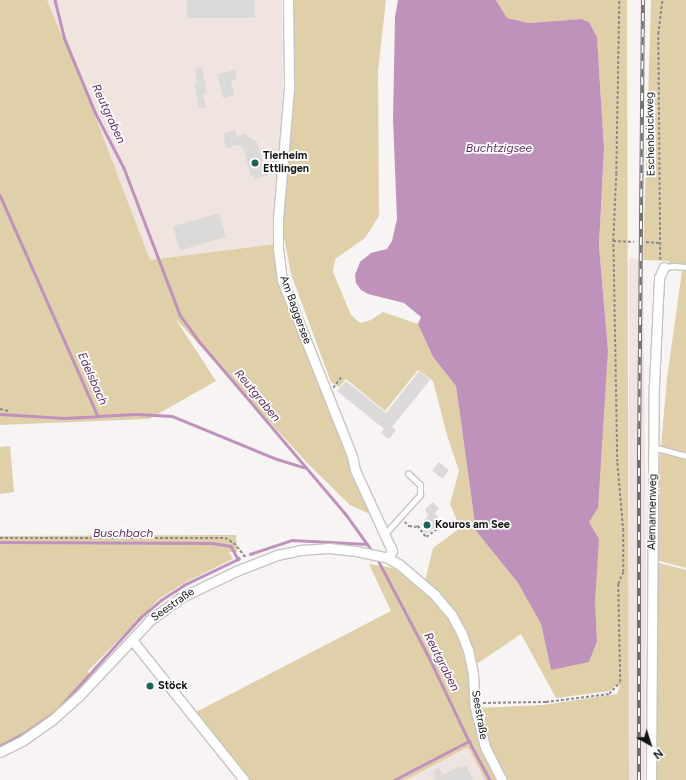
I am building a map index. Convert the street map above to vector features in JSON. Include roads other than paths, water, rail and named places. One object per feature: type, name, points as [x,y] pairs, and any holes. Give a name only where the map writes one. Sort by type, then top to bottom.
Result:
[{"type":"street","name":"Am Baggersee","points":[[288,0],[289,88],[278,225],[278,248],[282,280],[352,456],[355,470],[384,535]]},
{"type":"street","name":"Alemannenweg","points":[[651,780],[654,385],[659,278],[664,267]]},
{"type":"street","points":[[384,535],[392,551],[385,558]]},
{"type":"street","name":"Seestraße","points":[[0,752],[22,741],[51,721],[79,696],[150,620],[180,598],[236,571],[277,555],[301,550],[328,548],[370,553],[385,558],[400,566],[434,594],[451,614],[461,632],[468,650],[473,674],[475,703],[485,747],[502,780]]},
{"type":"street","points":[[132,640],[244,780]]},
{"type":"lane","points":[[664,267],[686,267]]},
{"type":"lane","points":[[654,447],[686,456]]},
{"type":"lane","points":[[384,535],[420,494],[420,485],[408,474]]},
{"type":"water","name":"Buchtzigsee","points":[[398,0],[496,0],[507,18],[529,23],[581,19],[589,22],[597,37],[604,148],[599,246],[608,350],[598,508],[589,522],[599,539],[595,601],[597,641],[589,662],[551,670],[541,624],[518,583],[476,531],[456,386],[433,357],[418,324],[421,317],[404,303],[368,294],[361,290],[356,283],[355,275],[360,262],[371,253],[387,249],[392,241],[397,219],[393,119],[395,17]]},
{"type":"waterway","name":"Reutgraben","points":[[55,0],[64,37],[95,112],[124,168],[180,315],[199,341],[345,513],[373,552]]},
{"type":"waterway","name":"Edelsbach","points":[[0,195],[98,416],[136,414],[172,416],[277,459],[304,467]]},
{"type":"waterway","points":[[0,414],[64,418],[98,416]]},
{"type":"waterway","name":"Buschbach","points":[[250,554],[292,540],[367,544]]},
{"type":"waterway","name":"Buschbach","points":[[0,542],[212,543],[231,546],[238,559],[239,558]]},
{"type":"waterway","name":"Reutgraben","points":[[377,558],[428,655],[469,741],[490,780]]},
{"type":"waterway","points":[[0,746],[26,732],[57,710],[141,617],[161,600],[184,585],[238,559]]},
{"type":"waterway","points":[[394,780],[469,741]]},
{"type":"railway","points":[[639,780],[639,453],[643,0]]},
{"type":"place","name":"Tierheim Ettlingen","points":[[255,163]]},
{"type":"place","name":"Kouros am See","points":[[427,525]]},
{"type":"place","name":"Stöck","points":[[150,686]]}]
